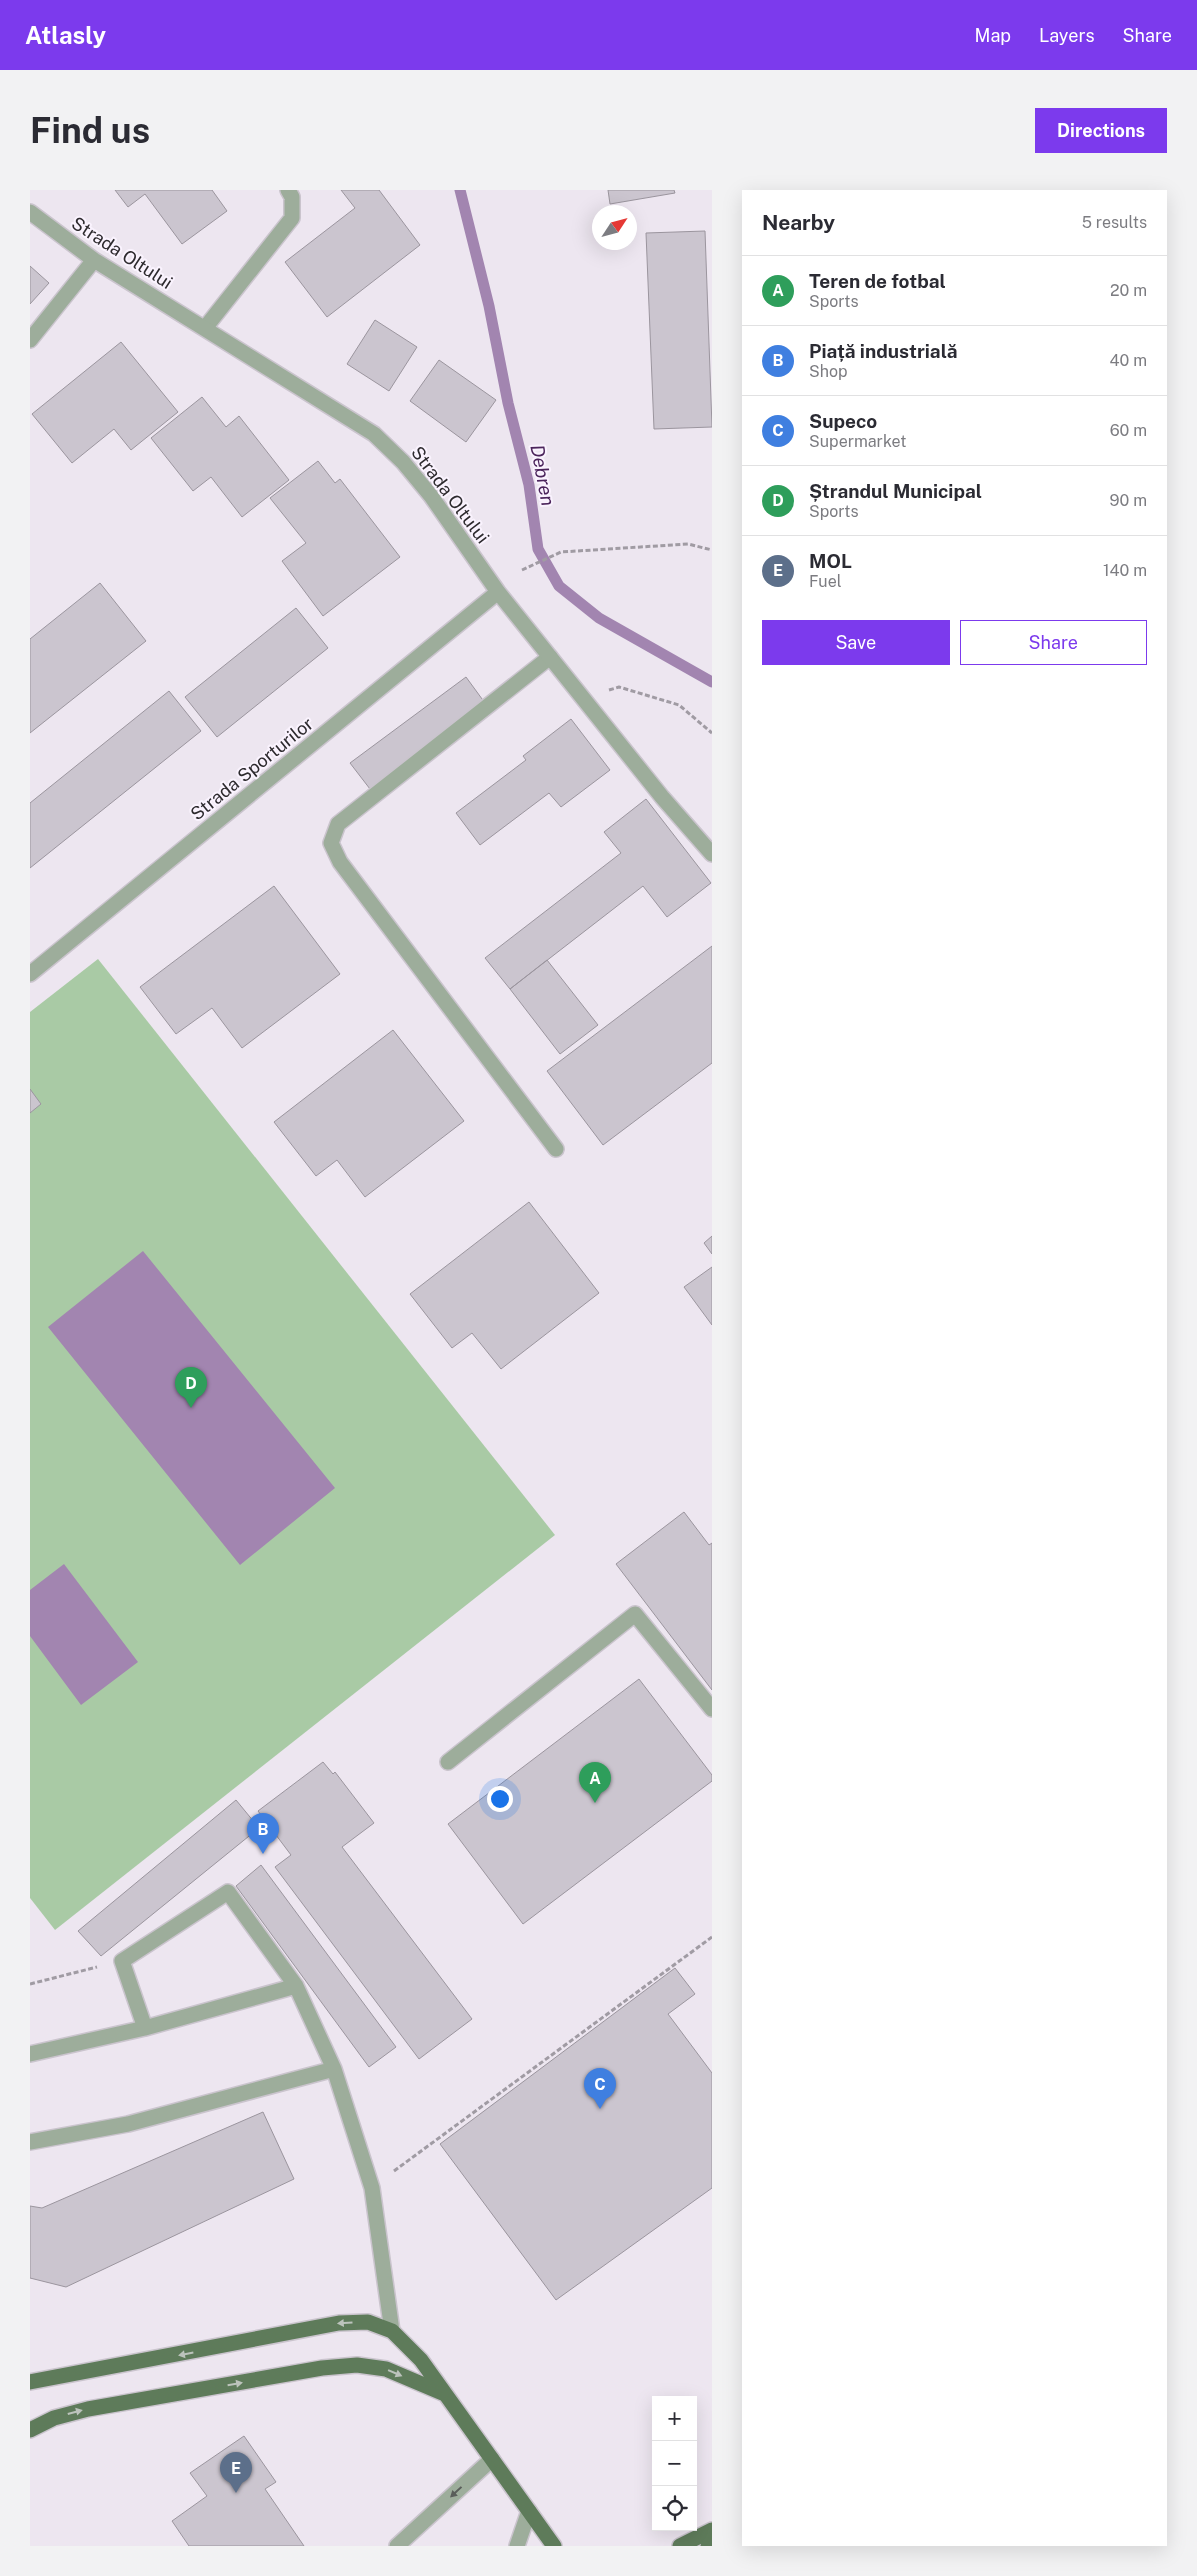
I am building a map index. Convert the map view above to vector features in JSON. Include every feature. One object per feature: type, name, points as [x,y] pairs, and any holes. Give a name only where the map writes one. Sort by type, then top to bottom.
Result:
[{"type":"main road","points":[[30,2382],[340,2323],[368,2322],[392,2331],[421,2360],[554,2546]]},
{"type":"main road","points":[[30,2430],[54,2418],[88,2409],[322,2368],[357,2365],[386,2369],[446,2395]]},
{"type":"main road","points":[[680,2546],[712,2530]]},
{"type":"main road","points":[[708,2546],[712,2541]]},
{"type":"street","points":[[205,328],[292,218],[292,197],[288,190]]},
{"type":"street","name":"Strada Oltului","points":[[30,212],[94,260],[374,434],[403,462],[431,496],[498,592],[662,797],[712,854]]},
{"type":"street","points":[[30,340],[94,260]]},
{"type":"street","name":"Strada Sporturilor","points":[[30,974],[498,592]]},
{"type":"street","points":[[550,657],[338,824],[331,843],[340,862],[556,1150]]},
{"type":"street","points":[[448,1762],[634,1614],[712,1709]]},
{"type":"street","points":[[146,2028],[122,1961],[228,1892],[296,1986],[334,2069],[372,2188],[392,2331]]},
{"type":"street","points":[[30,2054],[146,2028],[296,1986]]},
{"type":"street","points":[[30,2142],[128,2124],[334,2069]]},
{"type":"street","points":[[397,2546],[492,2459]]},
{"type":"street","points":[[517,2546],[529,2512]]},
{"type":"path","points":[[522,570],[561,552],[688,544],[712,550]]},
{"type":"path","points":[[582,697],[619,687],[679,705],[712,733]]},
{"type":"path","points":[[372,2188],[712,1937]]},
{"type":"path","points":[[30,1984],[122,1961]]},
{"type":"green space","points":[[98,959],[555,1535],[55,1930],[30,1898],[30,1012]]},
{"type":"shaded area","points":[[143,1251],[335,1488],[240,1565],[48,1327]]},
{"type":"shaded area","points":[[64,1564],[138,1662],[81,1705],[30,1636],[30,1590]]},
{"type":"building","points":[[115,190],[212,190],[227,211],[182,244],[145,194],[128,207]]},
{"type":"building","points":[[341,190],[379,190],[420,245],[327,317],[285,262],[355,208]]},
{"type":"building","points":[[608,190],[674,190],[675,193],[610,204]]},
{"type":"building","points":[[705,231],[712,427],[654,429],[646,233]]},
{"type":"building","points":[[30,266],[49,283],[30,304]]},
{"type":"building","points":[[375,320],[417,347],[389,391],[347,364]]},
{"type":"building","points":[[121,342],[178,412],[131,450],[114,429],[72,463],[32,414]]},
{"type":"building","points":[[439,360],[496,400],[466,442],[410,401]]},
{"type":"building","points":[[202,397],[226,427],[239,416],[289,480],[242,517],[211,477],[193,491],[151,438]]},
{"type":"building","points":[[318,461],[335,483],[340,479],[400,557],[323,616],[282,561],[306,543],[270,498]]},
{"type":"building","points":[[100,583],[146,641],[30,733],[30,639]]},
{"type":"building","points":[[296,608],[328,648],[217,737],[185,697]]},
{"type":"building","points":[[466,677],[485,703],[370,789],[350,763]]},
{"type":"building","points":[[169,691],[201,731],[30,868],[30,803]]},
{"type":"building","points":[[571,719],[610,770],[561,807],[549,793],[480,845],[456,813],[526,760],[523,756]]},
{"type":"building","points":[[646,799],[711,883],[667,917],[643,886],[510,989],[485,958],[621,853],[604,832]]},
{"type":"building","points":[[274,886],[340,974],[242,1048],[212,1008],[176,1034],[140,987]]},
{"type":"building","points":[[712,946],[712,1063],[603,1145],[547,1071]]},
{"type":"building","points":[[547,960],[598,1025],[560,1054],[510,989]]},
{"type":"building","points":[[393,1030],[464,1121],[365,1197],[337,1160],[316,1176],[274,1122]]},
{"type":"building","points":[[30,1089],[41,1104],[30,1113]]},
{"type":"building","points":[[529,1202],[599,1293],[501,1369],[472,1333],[452,1348],[410,1294]]},
{"type":"building","points":[[712,1236],[712,1254],[704,1243]]},
{"type":"building","points":[[712,1267],[712,1325],[684,1287]]},
{"type":"building","points":[[684,1512],[709,1545],[712,1543],[712,1690],[616,1564]]},
{"type":"building","points":[[639,1679],[712,1775],[712,1781],[523,1924],[448,1824]]},
{"type":"building","points":[[323,1762],[333,1774],[335,1772],[374,1823],[342,1847],[472,2019],[419,2059],[275,1867],[291,1855],[258,1811]]},
{"type":"building","points":[[236,1800],[259,1828],[101,1956],[78,1931]]},
{"type":"building","points":[[261,1865],[396,2047],[369,2067],[236,1886]]},
{"type":"building","points":[[675,1968],[695,1994],[668,2014],[712,2073],[712,2188],[556,2300],[440,2144]]},
{"type":"building","points":[[263,2112],[294,2179],[66,2287],[30,2278],[30,2206],[42,2208]]},
{"type":"building","points":[[244,2436],[276,2482],[265,2489],[304,2546],[189,2546],[172,2521],[207,2496],[190,2473]]},
{"type":"waterway","name":"Debren","points":[[460,190],[489,306],[508,403],[529,485],[538,549],[559,586],[599,618],[712,682]]},
{"type":"place","name":"Ștrandul Municipal","points":[[191,1408]]},
{"type":"place","name":"Teren de fotbal","points":[[595,1803]]},
{"type":"place","name":"Piață industrială","points":[[263,1854]]},
{"type":"place","name":"Supeco","points":[[600,2109]]},
{"type":"place","name":"MOL","points":[[236,2493]]}]
